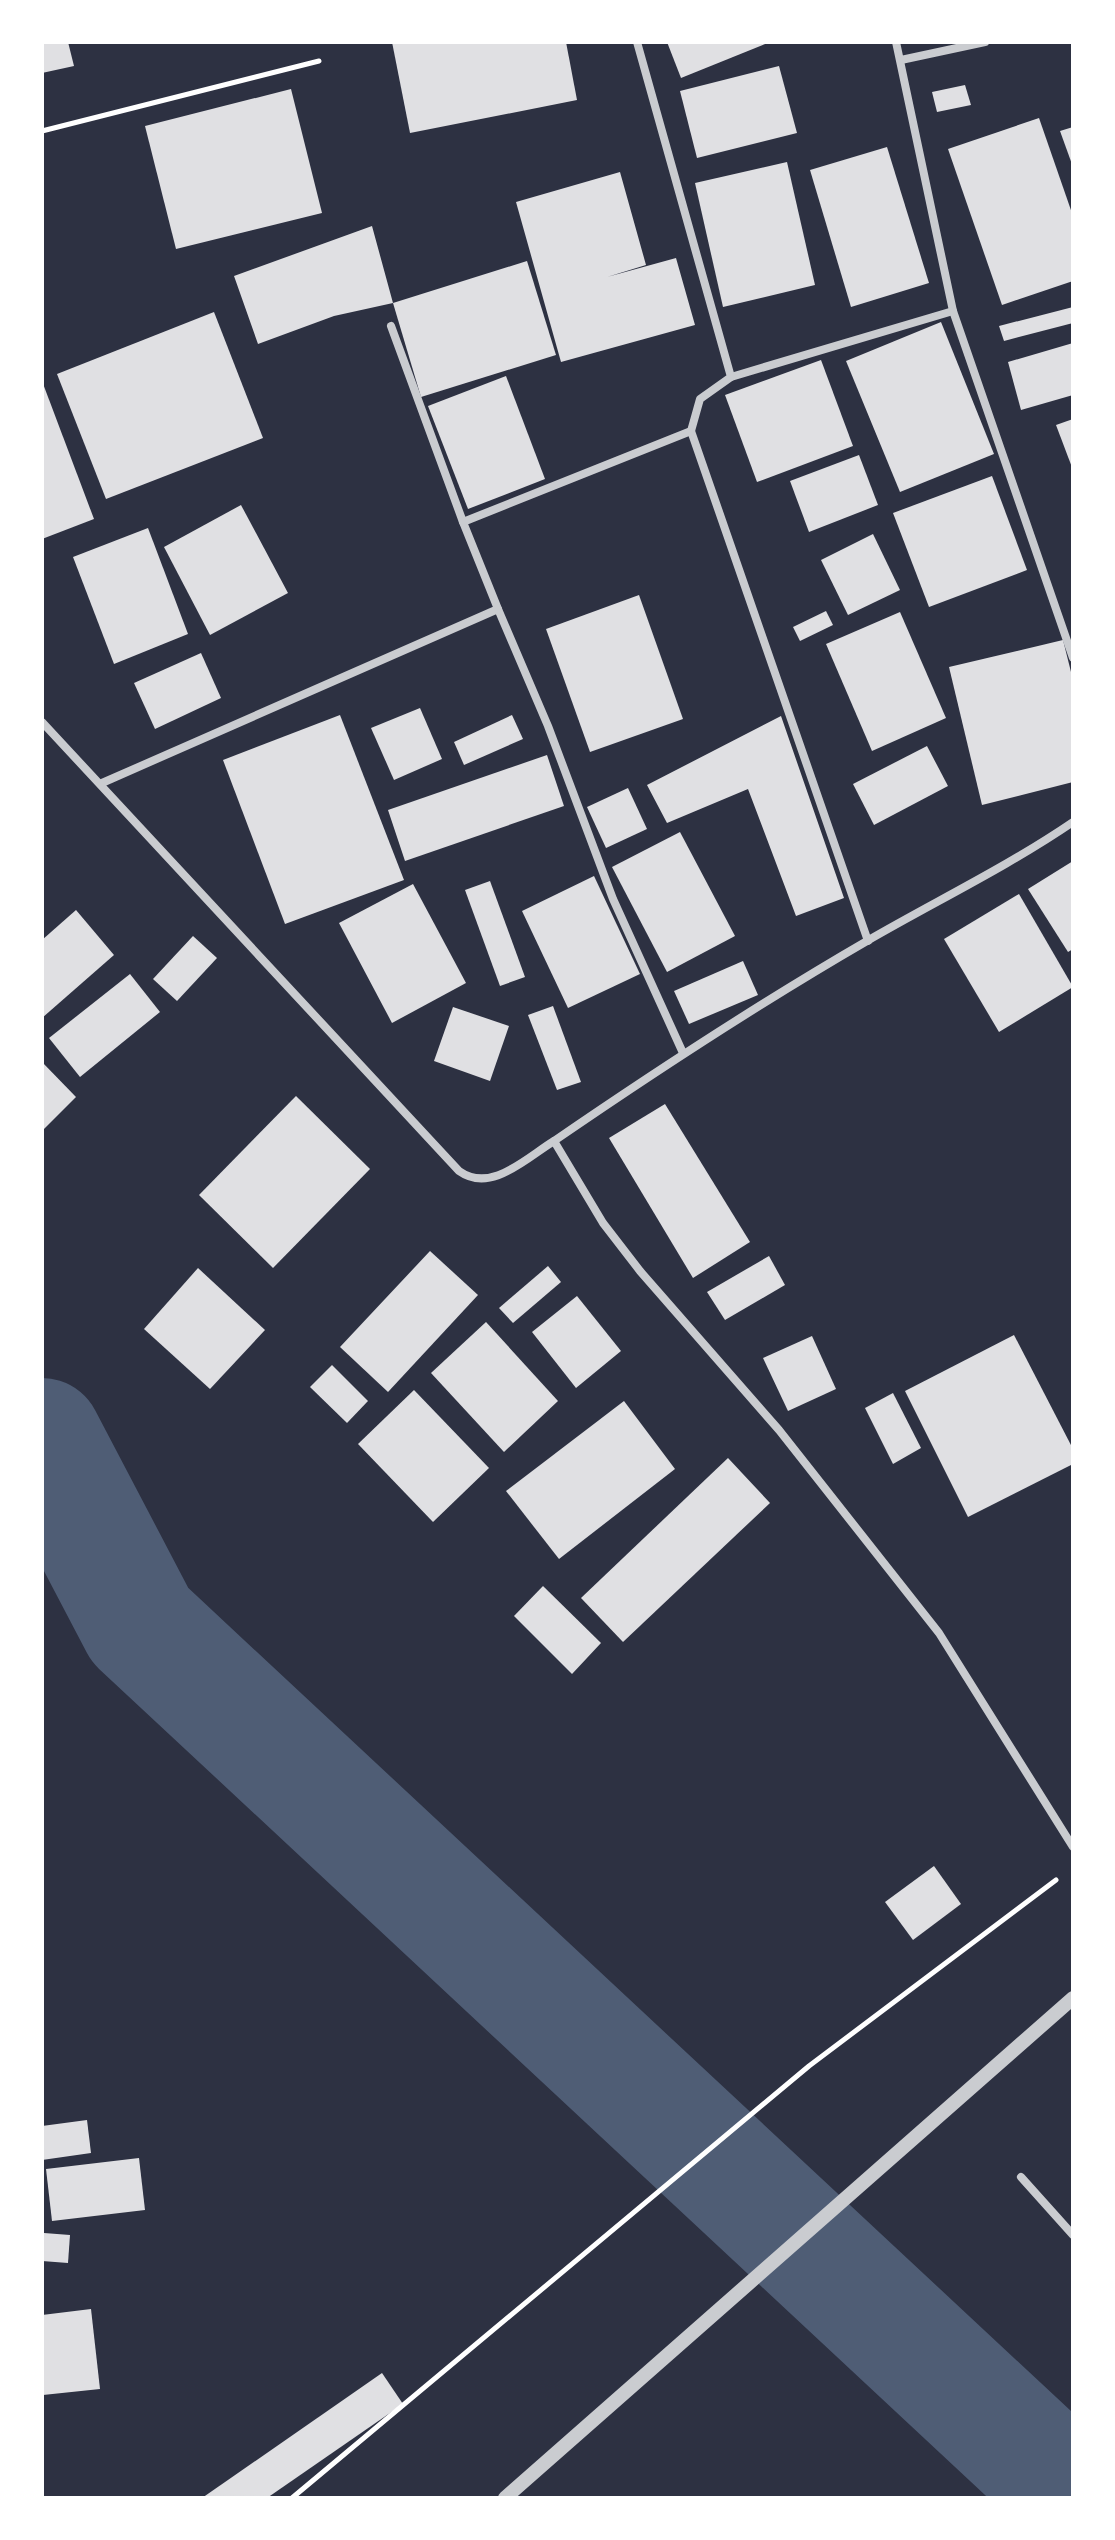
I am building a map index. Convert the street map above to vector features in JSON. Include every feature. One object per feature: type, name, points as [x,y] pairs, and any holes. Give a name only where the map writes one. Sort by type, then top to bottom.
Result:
[{"type":"street","points":[[637,42],[731,377]]},
{"type":"street","points":[[896,42],[953,311],[1073,658]]},
{"type":"street","points":[[901,60],[985,42]]},
{"type":"street","points":[[868,941],[691,431],[700,399],[709,389],[731,377],[953,311]]},
{"type":"street","points":[[391,326],[463,522],[548,726],[613,899],[683,1053]]},
{"type":"street","points":[[463,522],[691,431]]},
{"type":"street","points":[[102,783],[498,609]]},
{"type":"street","points":[[42,722],[102,783],[459,1171],[468,1177],[490,1179],[554,1141],[683,1053],[868,941],[1011,864],[1073,822]]},
{"type":"street","points":[[554,1141],[603,1223],[640,1271],[779,1430],[939,1633],[1073,1847]]},
{"type":"street","points":[[505,2498],[1073,1998]]},
{"type":"street","points":[[1021,2177],[1073,2235]]},
{"type":"path","points":[[42,131],[319,61]]},
{"type":"path","points":[[292,2498],[809,2066],[1060,1877]]},
{"type":"building","points":[[42,42],[68,42],[74,66],[42,73]]},
{"type":"building","points":[[392,42],[566,42],[577,100],[410,133]]},
{"type":"building","points":[[667,42],[770,42],[681,78]]},
{"type":"building","points":[[779,66],[797,133],[697,158],[680,91]]},
{"type":"building","points":[[965,85],[971,105],[937,112],[932,92]]},
{"type":"building","points":[[291,89],[322,213],[176,249],[145,126]]},
{"type":"building","points":[[1039,118],[1073,216],[1073,281],[1002,305],[948,149]]},
{"type":"building","points":[[1073,127],[1073,167],[1060,131]]},
{"type":"building","points":[[887,147],[929,283],[851,307],[810,170]]},
{"type":"building","points":[[787,162],[815,285],[723,307],[695,183]]},
{"type":"building","points":[[620,172],[646,265],[607,277],[676,258],[695,325],[561,362],[516,202]]},
{"type":"building","points":[[372,226],[393,303],[334,316],[258,344],[234,276]]},
{"type":"building","points":[[527,261],[556,355],[421,397],[393,303]]},
{"type":"building","points":[[1073,307],[1073,323],[1004,341],[999,326]]},
{"type":"building","points":[[214,312],[263,438],[106,499],[57,374]]},
{"type":"building","points":[[941,322],[994,454],[900,492],[846,361]]},
{"type":"building","points":[[1073,343],[1073,395],[1021,410],[1008,362]]},
{"type":"building","points":[[821,360],[853,446],[757,482],[725,395]]},
{"type":"building","points":[[506,376],[545,479],[468,509],[428,406]]},
{"type":"building","points":[[42,381],[94,519],[42,539]]},
{"type":"building","points":[[1073,419],[1073,470],[1056,425]]},
{"type":"building","points":[[859,455],[878,505],[809,532],[790,481]]},
{"type":"building","points":[[992,476],[1027,570],[929,607],[893,513]]},
{"type":"building","points":[[241,505],[288,593],[210,635],[164,547]]},
{"type":"building","points":[[148,528],[188,634],[114,664],[73,557]]},
{"type":"building","points":[[873,534],[900,590],[848,615],[821,560]]},
{"type":"building","points":[[639,595],[683,719],[590,752],[546,629]]},
{"type":"building","points":[[826,611],[833,625],[800,641],[793,627]]},
{"type":"building","points":[[900,612],[946,718],[872,751],[826,644]]},
{"type":"building","points":[[1063,640],[1073,680],[1073,782],[982,805],[949,667]]},
{"type":"building","points":[[201,653],[221,698],[155,729],[134,683]]},
{"type":"building","points":[[420,708],[442,759],[394,780],[371,728]]},
{"type":"building","points":[[340,715],[404,880],[285,924],[223,760]]},
{"type":"building","points":[[512,715],[523,739],[464,765],[454,742]]},
{"type":"building","points":[[781,716],[844,898],[796,916],[748,789],[667,823],[647,785]]},
{"type":"building","points":[[927,746],[948,786],[874,825],[853,784]]},
{"type":"building","points":[[547,755],[564,806],[405,861],[388,810]]},
{"type":"building","points":[[628,788],[647,829],[606,848],[587,807]]},
{"type":"building","points":[[680,832],[735,936],[667,972],[612,867]]},
{"type":"building","points":[[1073,861],[1073,949],[1068,952],[1028,889]]},
{"type":"building","points":[[594,876],[640,974],[568,1008],[522,911]]},
{"type":"building","points":[[490,881],[525,977],[500,986],[465,890]]},
{"type":"building","points":[[413,884],[466,983],[392,1023],[339,923]]},
{"type":"building","points":[[1019,894],[1073,987],[999,1032],[944,939]]},
{"type":"building","points":[[76,910],[114,955],[42,1018],[42,940]]},
{"type":"building","points":[[193,936],[217,958],[177,1001],[153,979]]},
{"type":"building","points":[[743,961],[758,995],[689,1024],[674,991]]},
{"type":"building","points":[[130,974],[160,1012],[80,1077],[49,1038]]},
{"type":"building","points":[[553,1006],[581,1082],[557,1090],[528,1015]]},
{"type":"building","points":[[453,1007],[509,1026],[490,1081],[434,1061]]},
{"type":"building","points":[[42,1062],[76,1097],[42,1131]]},
{"type":"building","points":[[296,1096],[370,1169],[273,1268],[199,1195]]},
{"type":"building","points":[[665,1104],[750,1242],[693,1278],[609,1138]]},
{"type":"building","points":[[430,1251],[478,1295],[388,1392],[340,1347]]},
{"type":"building","points":[[769,1256],[785,1285],[725,1320],[707,1292]]},
{"type":"building","points":[[548,1266],[561,1282],[513,1323],[499,1308]]},
{"type":"building","points":[[198,1268],[265,1330],[210,1389],[144,1329]]},
{"type":"building","points":[[577,1296],[621,1351],[576,1388],[532,1332]]},
{"type":"building","points":[[486,1322],[558,1401],[504,1452],[431,1373]]},
{"type":"building","points":[[1014,1335],[1073,1449],[1073,1464],[968,1517],[905,1391]]},
{"type":"building","points":[[812,1336],[836,1389],[788,1411],[763,1358]]},
{"type":"building","points":[[332,1365],[368,1401],[347,1423],[310,1387]]},
{"type":"building","points":[[414,1390],[489,1468],[433,1522],[358,1444]]},
{"type":"building","points":[[893,1393],[921,1448],[893,1464],[865,1408]]},
{"type":"building","points":[[624,1401],[675,1469],[559,1559],[506,1491]]},
{"type":"building","points":[[728,1458],[770,1503],[623,1642],[581,1598]]},
{"type":"building","points":[[543,1586],[601,1643],[572,1674],[514,1616]]},
{"type":"building","points":[[934,1866],[961,1904],[913,1940],[885,1902]]},
{"type":"building","points":[[87,2120],[91,2153],[42,2160],[42,2126]]},
{"type":"building","points":[[139,2158],[145,2210],[52,2221],[46,2169]]},
{"type":"building","points":[[44,2233],[70,2235],[68,2263],[42,2261]]},
{"type":"building","points":[[91,2309],[100,2389],[43,2395],[42,2315]]},
{"type":"building","points":[[382,2373],[403,2404],[267,2498],[202,2498]]},
{"type":"waterway","points":[[42,1438],[140,1625],[1073,2495]]}]
